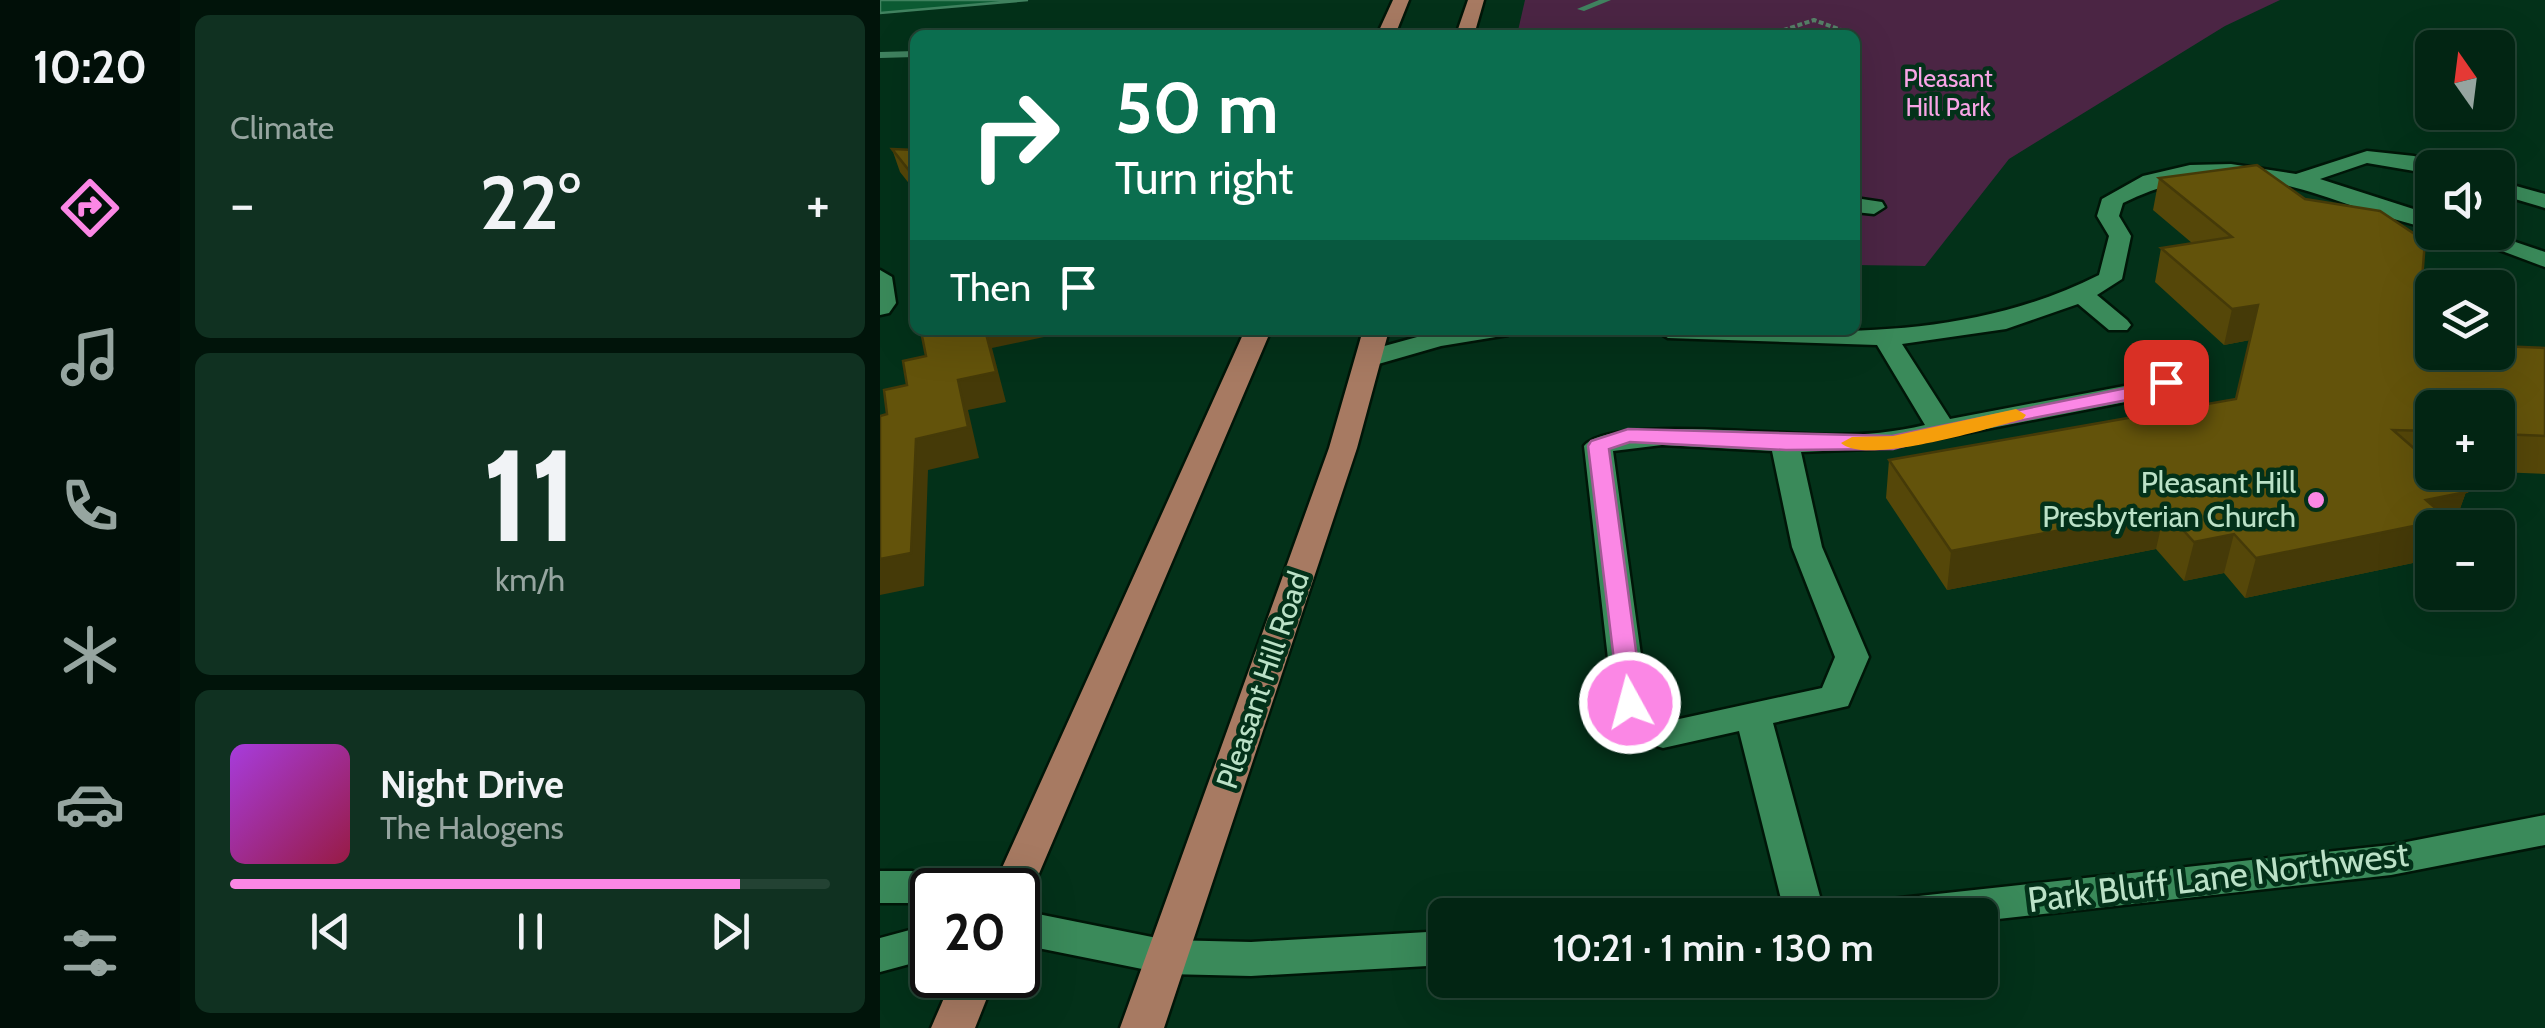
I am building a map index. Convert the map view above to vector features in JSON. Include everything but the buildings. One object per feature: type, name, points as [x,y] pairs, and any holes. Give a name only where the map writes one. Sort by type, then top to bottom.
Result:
[{"type":"highway","points":[[1388,30],[1401,0]]},
{"type":"highway","points":[[1466,30],[1476,0]]},
{"type":"highway","points":[[1022,868],[1256,335]]},
{"type":"highway","name":"Pleasant Hill Road","points":[[1142,1028],[1343,448],[1372,345]]},
{"type":"highway","points":[[953,1028],[965,998]]},
{"type":"street","points":[[2302,178],[2352,156],[2372,153],[2415,163]]},
{"type":"street","points":[[1804,335],[1886,338],[1968,331],[2027,319],[2083,296],[2110,279],[2118,261],[2120,236],[2108,216],[2113,199],[2136,185],[2231,171],[2302,178],[2415,216]]},
{"type":"street","points":[[2515,192],[2545,201]]},
{"type":"street","points":[[2515,250],[2545,260]]},
{"type":"street","points":[[880,278],[884,303],[880,308]]},
{"type":"street","points":[[2083,296],[2118,325]]},
{"type":"street","points":[[1372,345],[1465,335]]},
{"type":"street","points":[[1886,338],[1942,429]]},
{"type":"street","points":[[1786,443],[1807,546],[1852,657],[1836,697],[1663,735],[1630,703],[1598,446],[1628,435],[1786,443],[1893,443],[1942,429],[2141,391],[2166,382],[2150,357]]},
{"type":"street","points":[[1753,715],[1801,898]]},
{"type":"street","name":"Park Bluff Lane Northwest","points":[[1998,903],[2391,860],[2545,830]]},
{"type":"street","points":[[880,887],[910,887]]},
{"type":"street","points":[[1040,931],[1167,956],[1251,959],[1428,949]]},
{"type":"street","points":[[880,955],[910,947]]},
{"type":"path","points":[[1784,30],[1814,20],[1841,30]]},
{"type":"green space","name":"Pleasant Hill Park","points":[[1525,0],[2280,0],[2225,26],[2009,159],[1925,266],[1860,265],[1860,30],[1518,30]]},
{"type":"shaded area","points":[[880,0],[1028,0],[880,13]]},
{"type":"waterway","points":[[1581,9],[1607,0]]},
{"type":"waterway","points":[[880,55],[910,54]]},
{"type":"slow traffic","points":[[1852,443],[1893,443],[2016,415]]},
{"type":"place","name":"Pleasant Hill Presbyterian Church","points":[[2316,500]]},
{"type":"route","points":[[1630,703],[1598,446],[1628,435],[1786,443],[1893,443],[1942,429],[2141,391],[2166,382]]}]
